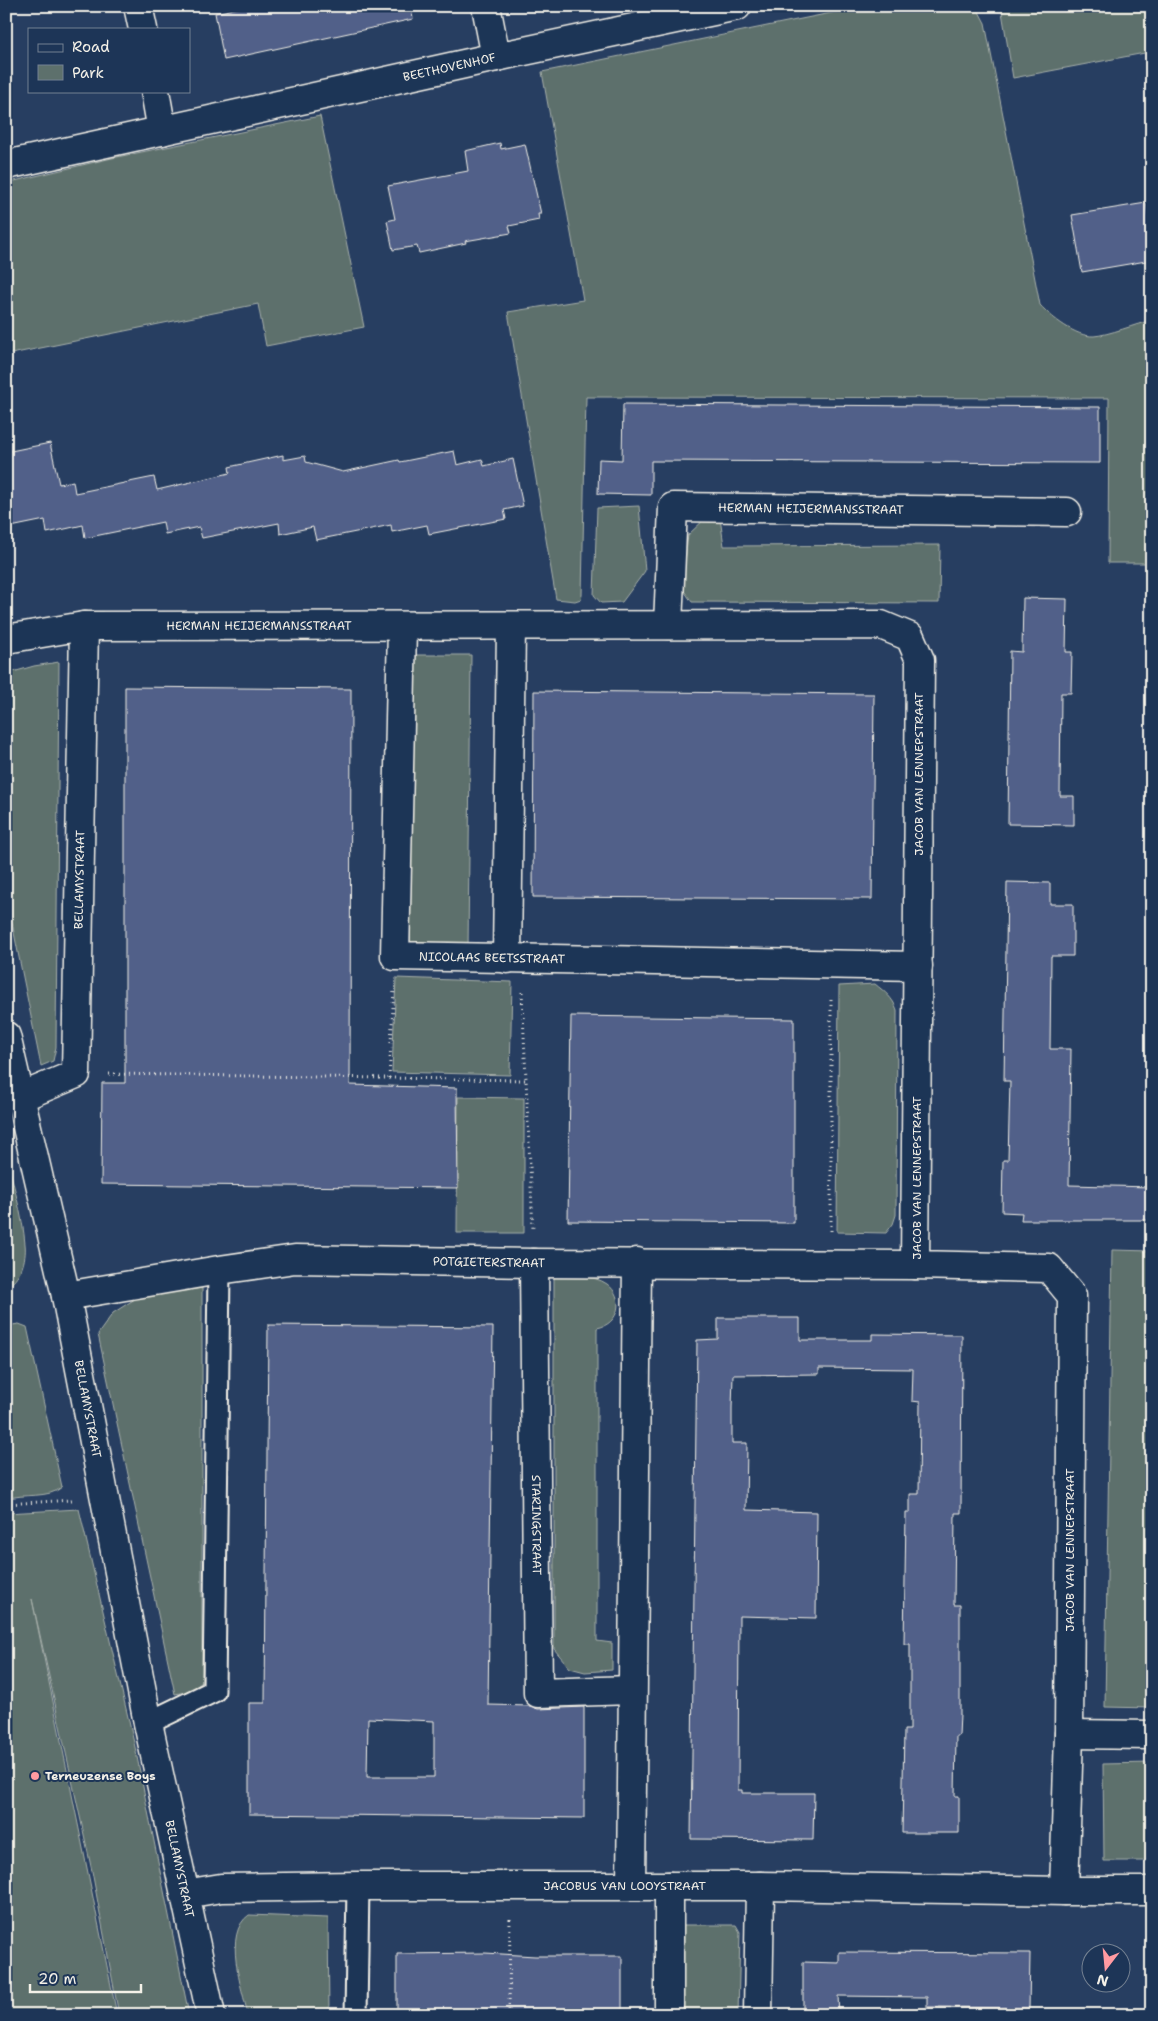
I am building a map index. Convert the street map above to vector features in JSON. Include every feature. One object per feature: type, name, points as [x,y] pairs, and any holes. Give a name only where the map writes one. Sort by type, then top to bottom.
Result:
[{"type":"street","points":[[138,6],[143,28]]},
{"type":"street","points":[[486,6],[496,57]]},
{"type":"street","name":"BEETHOVENHOF","points":[[6,166],[496,57],[737,6]]},
{"type":"street","points":[[155,92],[162,131]]},
{"type":"street","name":"HERMAN HEIJERMANSSTRAAT","points":[[668,625],[673,507],[1067,512]]},
{"type":"street","name":"HERMAN HEIJERMANSSTRAAT","points":[[6,639],[84,626],[881,625],[910,637]]},
{"type":"street","name":"BELLAMYSTRAAT","points":[[76,1074],[84,626]]},
{"type":"street","points":[[511,626],[514,959]]},
{"type":"street","points":[[395,956],[402,627]]},
{"type":"street","name":"JACOB VAN LENNEPSTRAAT","points":[[910,637],[920,660],[915,1265],[1049,1268],[1072,1296],[1069,1734],[1064,1891]]},
{"type":"street","name":"NICOLAAS BEETSSTRAAT","points":[[395,956],[918,966]]},
{"type":"street","name":"BELLAMYSTRAAT","points":[[6,1036],[66,1296],[148,1723],[211,2015]]},
{"type":"street","points":[[21,1098],[76,1074]]},
{"type":"street","name":"POTGIETERSTRAAT","points":[[66,1296],[295,1259],[534,1263],[637,1262],[915,1265]]},
{"type":"street","points":[[631,1886],[637,1262]]},
{"type":"street","name":"STARINGSTRAAT","points":[[534,1263],[538,1693],[632,1690]]},
{"type":"street","points":[[1069,1734],[1152,1735]]},
{"type":"street","name":"JACOBUS VAN LOOYSTRAAT","points":[[186,1894],[221,1888],[358,1886],[760,1886],[1064,1891]]},
{"type":"street","points":[[668,2015],[669,1886]]},
{"type":"street","points":[[758,2015],[760,1886]]},
{"type":"street","points":[[1064,1891],[1152,1892]]},
{"type":"lane","points":[[148,1723],[214,1691],[218,1270]]},
{"type":"lane","points":[[356,2015],[358,1886]]},
{"type":"path","points":[[389,1078],[395,956]]},
{"type":"path","points":[[514,959],[526,1080],[534,1263]]},
{"type":"path","points":[[831,965],[831,1264]]},
{"type":"path","points":[[76,1074],[526,1080]]},
{"type":"path","points":[[6,1504],[106,1499]]},
{"type":"path","points":[[509,2015],[511,1886]]},
{"type":"green space","points":[[865,6],[976,6],[985,23],[1040,305],[1065,326],[1080,333],[1094,336],[1107,334],[1152,320],[1152,563],[1108,563],[1109,398],[586,397],[582,595],[581,599],[575,601],[556,599],[508,312],[583,300],[542,72]]},
{"type":"green space","points":[[1001,6],[1152,6],[1152,58],[1150,52],[1013,78]]},
{"type":"green space","points":[[320,116],[364,327],[266,346],[258,304],[6,355],[6,183],[112,158]]},
{"type":"green space","points":[[639,506],[645,571],[622,602],[601,603],[594,595],[597,508]]},
{"type":"green space","points":[[707,517],[720,518],[724,546],[940,545],[939,603],[692,602],[682,588],[688,535]]},
{"type":"green space","points":[[414,655],[471,655],[468,949],[410,949]]},
{"type":"green space","points":[[59,662],[56,1047],[53,1061],[41,1066],[6,893],[6,674],[34,666]]},
{"type":"green space","points":[[396,978],[512,982],[510,1075],[392,1072]]},
{"type":"green space","points":[[875,984],[891,999],[897,1010],[896,1215],[893,1224],[886,1233],[837,1232],[839,986]]},
{"type":"green space","points":[[458,1097],[524,1098],[524,1233],[457,1233]]},
{"type":"green space","points":[[6,1153],[22,1222],[25,1256],[19,1275],[6,1287]]},
{"type":"green space","points":[[1112,1250],[1152,1251],[1152,1708],[1105,1707]]},
{"type":"green space","points":[[554,1277],[581,1277],[601,1281],[613,1289],[618,1303],[615,1316],[611,1321],[597,1328],[597,1641],[612,1643],[612,1670],[585,1672],[570,1668],[554,1649]]},
{"type":"green space","points":[[202,1288],[202,1682],[191,1691],[175,1694],[98,1334],[113,1313],[138,1297]]},
{"type":"green space","points":[[19,1324],[27,1327],[62,1487],[50,1493],[6,1499],[6,1326]]},
{"type":"green space","points":[[79,1509],[135,1747],[189,2015],[119,2015],[92,1871],[32,1599],[117,2015],[6,2015],[6,1513]]},
{"type":"green space","points":[[1152,1763],[1152,1861],[1104,1861],[1103,1764]]},
{"type":"green space","points":[[249,1915],[328,1918],[329,2015],[248,2015],[236,1962],[235,1948],[241,1924]]},
{"type":"green space","points":[[683,1925],[736,1925],[740,1932],[738,2015],[683,2015]]},
{"type":"building","points":[[248,6],[411,6],[413,19],[224,60],[215,13]]},
{"type":"building","points":[[500,143],[501,149],[525,144],[541,214],[538,214],[539,220],[509,226],[511,233],[465,241],[466,243],[419,253],[417,246],[393,250],[387,221],[395,219],[388,186],[468,171],[465,151]]},
{"type":"building","points":[[1146,203],[1152,239],[1152,260],[1082,272],[1072,215]]},
{"type":"building","points":[[623,404],[1100,407],[1100,463],[651,461],[651,495],[598,494],[599,459],[622,460]]},
{"type":"building","points":[[50,443],[59,484],[73,481],[75,493],[154,477],[157,490],[230,473],[229,467],[283,455],[283,460],[305,456],[306,462],[343,472],[454,451],[457,465],[482,459],[484,466],[513,459],[523,506],[504,510],[506,519],[429,534],[427,525],[392,532],[391,525],[316,540],[313,527],[280,534],[279,523],[202,538],[199,527],[165,534],[163,522],[85,538],[83,525],[47,533],[45,520],[6,528],[6,452]]},
{"type":"building","points":[[1023,598],[1067,599],[1066,652],[1072,652],[1071,693],[1061,693],[1060,796],[1074,796],[1074,825],[1008,824],[1010,651],[1022,652]]},
{"type":"building","points":[[125,687],[351,689],[350,1085],[457,1088],[458,1188],[101,1184],[102,1083],[125,1083]]},
{"type":"building","points":[[534,691],[874,694],[872,899],[533,897]]},
{"type":"building","points":[[1007,882],[1050,883],[1050,904],[1073,904],[1073,956],[1051,956],[1050,1049],[1071,1049],[1069,1185],[1152,1187],[1152,1220],[1021,1220],[1022,1213],[1002,1212],[1003,1160],[1008,1160],[1010,1081],[1004,1081]]},
{"type":"building","points":[[571,1016],[794,1019],[794,1223],[568,1221]]},
{"type":"building","points":[[718,1318],[800,1318],[800,1340],[872,1340],[872,1334],[962,1335],[961,1513],[955,1513],[954,1605],[960,1605],[960,1714],[959,1736],[956,1736],[955,1796],[959,1796],[959,1833],[902,1833],[904,1730],[910,1730],[910,1644],[904,1644],[906,1513],[910,1513],[910,1494],[919,1494],[920,1402],[912,1401],[913,1369],[819,1368],[819,1374],[733,1375],[732,1408],[732,1443],[747,1443],[746,1510],[817,1512],[816,1618],[739,1616],[738,1790],[742,1790],[742,1793],[814,1793],[813,1840],[691,1839],[697,1340],[718,1339]]},
{"type":"building","points":[[268,1325],[493,1327],[488,1705],[530,1706],[538,1709],[584,1707],[584,1818],[249,1814],[249,1703],[265,1703]],"holes":[[[368,1718],[434,1721],[434,1777],[367,1777]]]},
{"type":"building","points":[[839,1952],[1030,1953],[1029,2008],[927,2007],[927,1997],[838,1996],[839,2015],[803,2015],[803,1962],[839,1963]]},
{"type":"building","points":[[485,1953],[535,1956],[622,1956],[622,2015],[503,2012],[503,2015],[397,2015],[397,1954]]},
{"type":"place","name":"Terneuzense Boys","points":[[35,1776]]}]
